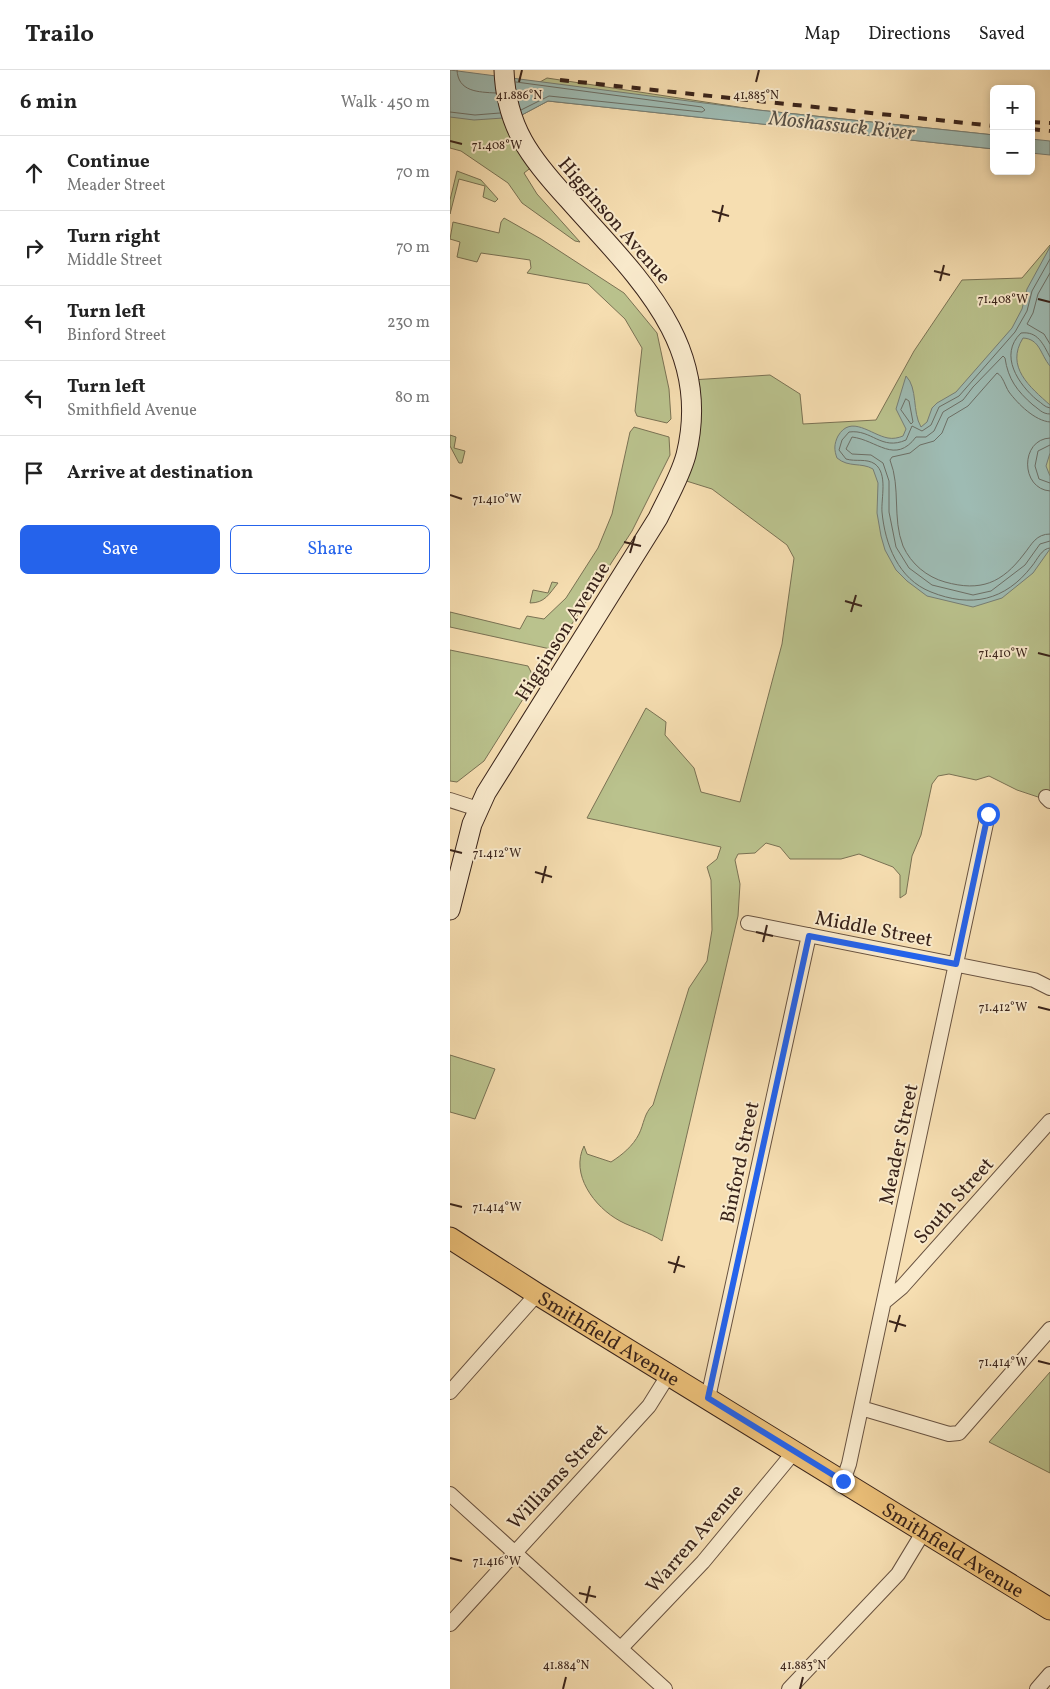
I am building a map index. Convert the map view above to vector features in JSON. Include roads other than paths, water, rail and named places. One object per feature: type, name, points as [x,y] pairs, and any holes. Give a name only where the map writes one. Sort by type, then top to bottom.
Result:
[{"type":"main road","points":[[450,1220],[479,1256]]},
{"type":"main road","name":"Smithfield Avenue","points":[[450,1238],[537,1294],[1050,1609]]},
{"type":"street","name":"Higginson Avenue","points":[[450,910],[462,861],[478,809],[658,518],[679,476],[686,455],[689,433],[691,394],[688,374],[681,350],[658,303],[624,261],[541,171],[522,139],[513,117],[504,73]]},
{"type":"street","points":[[450,800],[478,809]]},
{"type":"street","name":"Meader Street","points":[[843,1481],[862,1408],[988,814]]},
{"type":"street","name":"Middle Street","points":[[748,923],[1034,980],[1050,988]]},
{"type":"street","name":"Binford Street","points":[[708,1398],[809,936]]},
{"type":"street","name":"South Street","points":[[884,1302],[902,1287],[1050,1121]]},
{"type":"street","points":[[450,1392],[537,1294]]},
{"type":"street","points":[[862,1408],[949,1434],[959,1433],[1050,1329]]},
{"type":"street","name":"Williams Street","points":[[450,1624],[649,1406],[669,1374]]},
{"type":"street","name":"Warren Avenue","points":[[621,1648],[702,1562],[794,1452]]},
{"type":"street","points":[[450,1494],[665,1689]]},
{"type":"street","points":[[789,1689],[898,1574],[924,1531]]},
{"type":"street","points":[[1037,1689],[1050,1674]]},
{"type":"water","name":"Moshassuck River","points":[[450,70],[758,110],[990,135],[990,149],[548,101],[518,117],[474,120],[450,117]]},
{"type":"water","points":[[1035,139],[1050,141],[1050,155],[1035,153]]},
{"type":"water","points":[[1050,247],[1050,366],[1036,344],[1029,339],[1023,338],[1018,348],[1017,358],[1022,376],[1050,405],[1050,453],[1046,466],[1050,476],[1050,549],[1033,573],[1002,598],[973,607],[927,596],[896,570],[885,550],[877,513],[878,483],[873,469],[846,463],[837,458],[835,447],[838,436],[843,430],[855,426],[888,438],[903,436],[906,429],[896,409],[906,376],[914,393],[918,421],[921,427],[927,422],[932,408],[956,392],[1012,328],[1022,309],[1027,289]]},
{"type":"railway","points":[[560,80],[990,126]]},
{"type":"railway","points":[[1035,122],[1050,123]]},
{"type":"railway","points":[[1035,129],[1050,131]]}]
